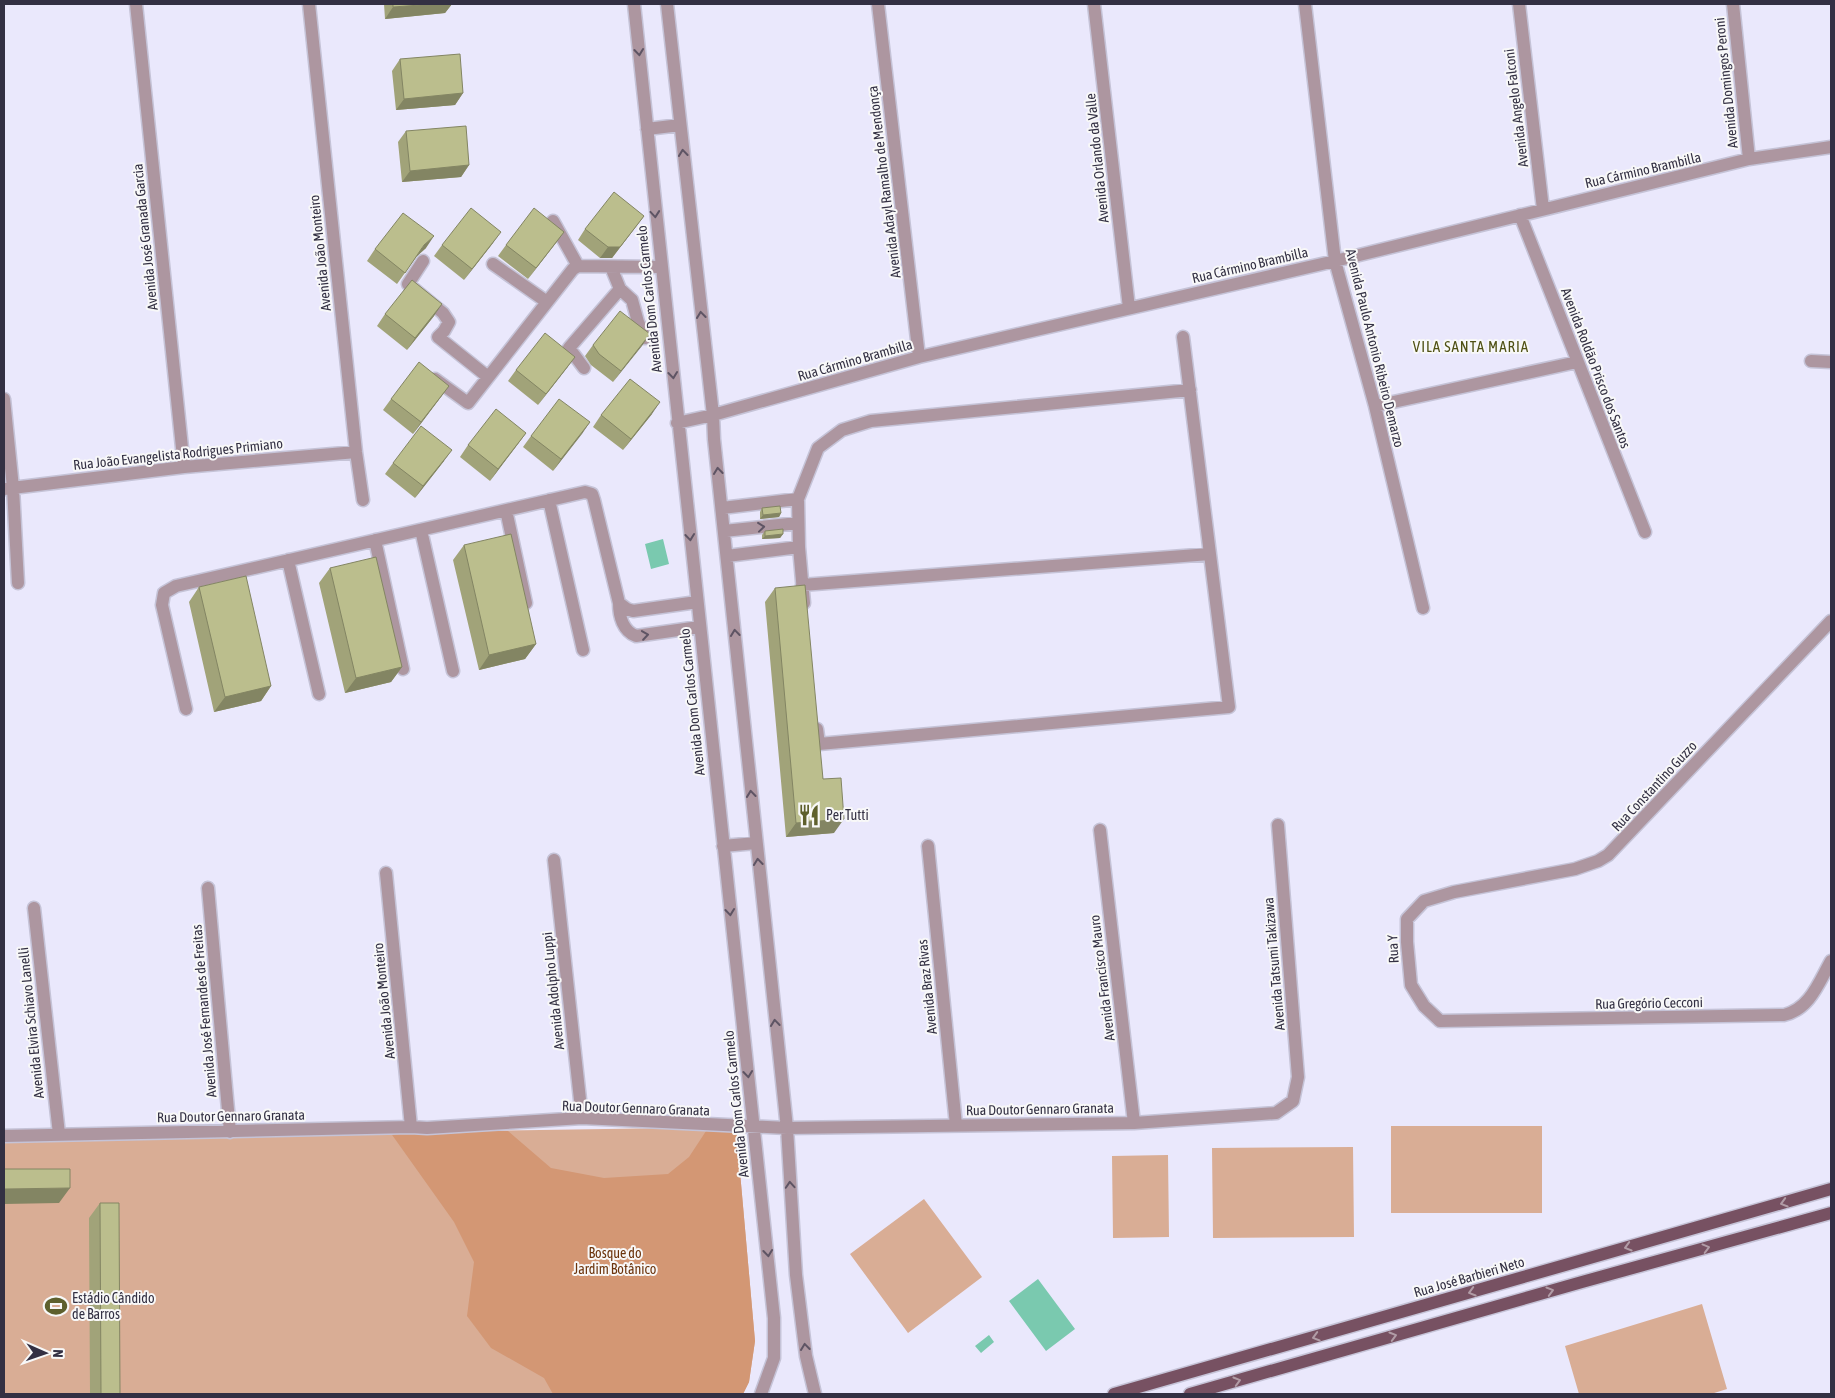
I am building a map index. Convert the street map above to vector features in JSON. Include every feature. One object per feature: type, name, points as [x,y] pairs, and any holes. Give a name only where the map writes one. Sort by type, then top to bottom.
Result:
[{"type":"main road","name":"Rua José Barbieri Neto","points":[[1114,1394],[1831,1189]]},
{"type":"main road","points":[[1190,1394],[1831,1213]]},
{"type":"street","name":"Avenida José Granada Garcia","points":[[136,4],[184,467]]},
{"type":"street","name":"Avenida João Monteiro","points":[[309,4],[356,452],[363,500]]},
{"type":"street","name":"Avenida Dom Carlos Carmelo","points":[[634,4],[677,423],[774,1318],[774,1358],[761,1394]]},
{"type":"street","points":[[666,4],[713,415],[786,1128],[796,1275],[806,1356],[815,1394]]},
{"type":"street","name":"Avenida Adayl Ramalho de Mendonça","points":[[878,4],[920,357]]},
{"type":"street","name":"Avenida Orlando da Valle","points":[[1094,4],[1129,308]]},
{"type":"street","name":"Avenida Paulo Antonio Ribeiro Demarzo","points":[[1305,4],[1335,261],[1375,406],[1423,608]]},
{"type":"street","name":"Avenida Angelo Falconi","points":[[1519,4],[1543,209]]},
{"type":"street","name":"Avenida Domingos Peroni","points":[[1733,4],[1749,159]]},
{"type":"street","points":[[647,129],[680,125]]},
{"type":"street","name":"Rua Cármino Brambilla","points":[[677,423],[713,415],[920,357],[1335,261],[1749,159],[1831,147]]},
{"type":"street","name":"Avenida Roldão Prisco dos Santos","points":[[1520,215],[1645,532]]},
{"type":"street","points":[[553,221],[578,266]]},
{"type":"street","points":[[423,261],[408,284],[443,313],[449,322],[438,338],[488,377]]},
{"type":"street","points":[[493,264],[547,302]]},
{"type":"street","points":[[424,371],[468,403],[573,269],[578,266],[661,267]]},
{"type":"street","points":[[611,267],[620,289],[632,300],[645,338]]},
{"type":"street","points":[[584,368],[569,348],[620,289]]},
{"type":"street","points":[[816,716],[819,744],[1229,707],[1183,337]]},
{"type":"street","points":[[1810,361],[1831,362]]},
{"type":"street","points":[[1375,406],[1577,362]]},
{"type":"street","points":[[805,613],[799,547],[798,499],[818,448],[842,430],[871,421],[1190,390]]},
{"type":"street","points":[[4,399],[8,488],[18,583]]},
{"type":"street","name":"Rua João Evangelista Rodrigues Primiano","points":[[8,488],[184,467],[356,452]]},
{"type":"street","points":[[186,709],[162,605],[164,593],[176,586],[245,576],[288,560],[585,492],[592,494],[624,626],[630,633],[636,636],[699,627]]},
{"type":"street","points":[[722,508],[798,499]]},
{"type":"street","points":[[550,500],[584,650]]},
{"type":"street","points":[[506,510],[529,616]]},
{"type":"street","points":[[724,531],[798,524]]},
{"type":"street","points":[[421,530],[453,671]]},
{"type":"street","points":[[375,540],[404,669]]},
{"type":"street","points":[[727,556],[799,547]]},
{"type":"street","points":[[802,585],[1210,554]]},
{"type":"street","points":[[288,560],[319,694]]},
{"type":"street","points":[[619,603],[633,611],[697,602]]},
{"type":"street","name":"Rua Constantino Guzzo","points":[[1454,892],[1575,869],[1598,861],[1608,855],[1831,621]]},
{"type":"street","name":"Avenida Tatsumi Takizawa","points":[[1278,824],[1298,1077],[1293,1101]]},
{"type":"street","name":"Avenida Francisco Mauro","points":[[1100,830],[1134,1122]]},
{"type":"street","points":[[723,846],[756,843]]},
{"type":"street","name":"Avenida Braz Rivas","points":[[928,846],[956,1124]]},
{"type":"street","name":"Avenida Adolpho Luppi","points":[[554,860],[582,1118]]},
{"type":"street","name":"Avenida João Monteiro","points":[[386,873],[411,1127]]},
{"type":"street","name":"Avenida José Fernandes de Freitas","points":[[208,888],[230,1132]]},
{"type":"street","name":"Rua Y","points":[[1440,1021],[1424,1006],[1411,985],[1407,919],[1424,902],[1454,892]]},
{"type":"street","name":"Avenida Elvira Schiavo Lanelli","points":[[34,908],[59,1134]]},
{"type":"street","name":"Rua Gregório Cecconi","points":[[1440,1021],[1784,1015],[1796,1011],[1806,1003],[1831,961]]},
{"type":"street","name":"Rua Doutor Gennaro Granata","points":[[4,1136],[102,1132],[230,1132],[427,1128],[582,1118],[786,1128],[1134,1122],[1276,1113],[1293,1101]]},
{"type":"green space","points":[[1391,1126],[1542,1126],[1542,1213],[1391,1213]]},
{"type":"green space","name":"Bosque do Jardim Botânico","points":[[736,1127],[755,1341],[749,1382],[743,1394],[4,1394],[4,1138]]},
{"type":"green space","points":[[736,1127],[755,1341],[749,1382],[743,1394],[553,1394],[544,1378],[491,1348],[467,1316],[474,1262],[454,1222],[390,1132],[508,1131],[551,1168],[604,1178],[668,1174],[689,1157],[708,1128]]},
{"type":"green space","points":[[1353,1147],[1354,1237],[1213,1238],[1212,1148]]},
{"type":"green space","points":[[1168,1155],[1169,1237],[1113,1238],[1112,1156]]},
{"type":"green space","points":[[924,1199],[982,1277],[908,1333],[850,1254]]},
{"type":"green space","points":[[1702,1304],[1727,1389],[1711,1394],[1579,1394],[1565,1346]]},
{"type":"shaded area","points":[[663,539],[669,564],[651,569],[645,544]]},
{"type":"shaded area","points":[[1038,1279],[1075,1329],[1046,1351],[1009,1301]]},
{"type":"shaded area","points":[[989,1335],[994,1342],[981,1353],[975,1346]]},
{"type":"building","points":[[393,4],[434,4],[393,7]]},
{"type":"building","points":[[460,54],[463,93],[404,99],[400,59]]},
{"type":"building","points":[[466,126],[469,165],[410,171],[406,131]]},
{"type":"building","points":[[614,192],[644,216],[620,247],[608,247],[585,229]]},
{"type":"building","points":[[471,208],[501,232],[472,269],[442,245]]},
{"type":"building","points":[[534,208],[564,232],[536,268],[506,245]]},
{"type":"building","points":[[403,213],[434,236],[424,245],[405,273],[375,249]]},
{"type":"building","points":[[412,280],[442,304],[415,338],[385,314]]},
{"type":"building","points":[[620,311],[650,334],[621,371],[599,354],[593,345]]},
{"type":"building","points":[[545,333],[575,357],[546,394],[516,370]]},
{"type":"building","points":[[419,362],[449,386],[421,422],[391,399]]},
{"type":"building","points":[[630,379],[660,402],[631,439],[601,415]]},
{"type":"building","points":[[559,399],[590,422],[561,459],[531,436]]},
{"type":"building","points":[[496,409],[526,433],[498,469],[468,445]]},
{"type":"building","points":[[421,426],[452,450],[423,486],[393,463]]},
{"type":"building","points":[[780,506],[781,513],[763,515],[762,508]]},
{"type":"building","points":[[783,529],[783,534],[765,536],[765,531]]},
{"type":"building","points":[[511,534],[536,644],[489,655],[464,545]]},
{"type":"building","points":[[376,557],[402,667],[356,678],[330,568]]},
{"type":"building","points":[[246,576],[271,686],[225,697],[199,587]]},
{"type":"building","points":[[805,585],[823,779],[841,778],[844,819],[796,823],[775,588]]},
{"type":"building","points":[[4,1169],[70,1169],[70,1188],[4,1189]]},
{"type":"building","points":[[100,1203],[119,1203],[120,1394],[101,1394]]},
{"type":"place","name":"Per Tutti","points":[[809,815]]},
{"type":"place","name":"Estádio Cândido de Barros","points":[[56,1306]]},
{"type":"district","name":"VILA SANTA MARIA","points":[[1471,346]]}]
